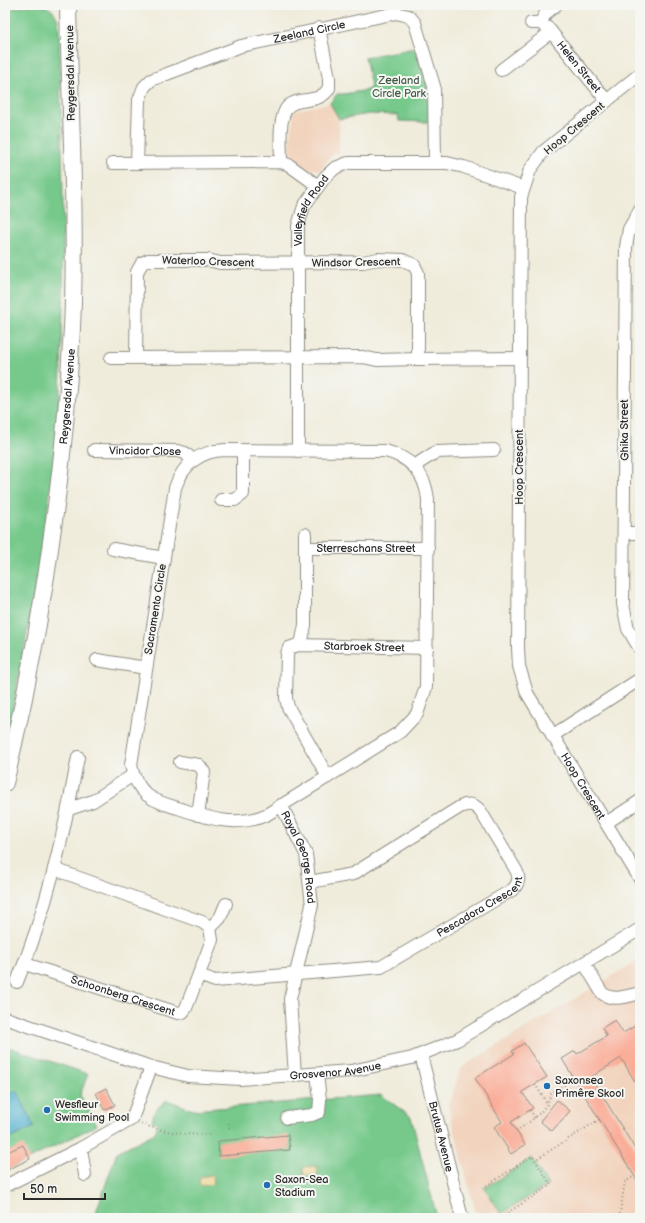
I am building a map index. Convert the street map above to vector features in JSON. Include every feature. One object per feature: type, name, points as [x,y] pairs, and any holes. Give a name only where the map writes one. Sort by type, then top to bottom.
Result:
[{"type":"main road","name":"Reygersdal Avenue","points":[[5,783],[28,677],[43,595],[56,501],[66,402],[73,283],[68,5]]},
{"type":"street","name":"Helen Street","points":[[556,5],[536,23],[551,32],[607,101]]},
{"type":"street","name":"Zeeland Circle","points":[[138,163],[139,100],[147,83],[156,78],[241,46],[319,28],[396,13],[405,15],[412,19],[417,27],[434,86],[435,162]]},
{"type":"street","points":[[281,162],[281,128],[287,108],[292,104],[320,97],[329,88],[319,28]]},
{"type":"street","name":"Helen Street","points":[[501,70],[551,32]]},
{"type":"street","name":"Hoop Crescent","points":[[640,74],[543,152],[530,170],[523,188],[520,208],[518,657],[521,675],[527,693],[640,879]]},
{"type":"street","points":[[113,163],[281,162],[289,165],[318,186]]},
{"type":"street","name":"Valleyfield Road","points":[[298,451],[299,219],[304,206],[318,186],[330,172],[348,163],[435,162],[464,167],[523,188]]},
{"type":"street","name":"Ghika Street","points":[[640,210],[629,230],[626,247],[623,611],[628,629],[640,649]]},
{"type":"street","name":"Waterloo Crescent","points":[[136,358],[137,272],[139,266],[144,261],[208,260],[220,263],[298,262]]},
{"type":"street","name":"Windsor Crescent","points":[[298,262],[363,262],[378,260],[403,260],[411,262],[418,273],[418,359]]},
{"type":"street","points":[[110,358],[519,358]]},
{"type":"street","name":"Vincidor Close","points":[[94,450],[178,451],[185,453],[193,460]]},
{"type":"street","points":[[414,466],[436,452],[494,450]]},
{"type":"street","points":[[221,500],[235,500],[243,494],[242,451]]},
{"type":"street","name":"Sacramento Circle","points":[[242,451],[385,451],[401,456],[414,466],[423,478],[427,492],[428,548],[427,648],[424,697],[412,721],[400,732],[266,815],[248,820],[211,820],[153,800],[142,791],[133,775],[131,760],[175,488],[182,472],[193,460],[208,452],[242,451]]},
{"type":"street","points":[[624,533],[640,533]]},
{"type":"street","name":"Sterreschans Street","points":[[301,645],[305,625],[305,534]]},
{"type":"street","name":"Sterreschans Street","points":[[305,548],[428,548]]},
{"type":"street","points":[[113,549],[164,558]]},
{"type":"street","points":[[301,645],[292,646],[287,654],[287,703],[328,777]]},
{"type":"street","name":"Starbroek Street","points":[[301,645],[427,648]]},
{"type":"street","points":[[97,660],[146,668]]},
{"type":"street","points":[[552,736],[640,679]]},
{"type":"street","points":[[17,982],[25,964],[54,869],[69,809],[78,757]]},
{"type":"street","points":[[180,762],[199,765],[204,772],[198,815]]},
{"type":"street","points":[[69,809],[93,801],[133,775]]},
{"type":"street","points":[[606,824],[640,801]]},
{"type":"street","name":"Pescadora Crescent","points":[[296,975],[371,969],[385,966],[512,890],[517,885],[519,877],[481,812],[475,806],[468,804],[460,806],[353,874],[310,882]]},
{"type":"street","name":"Royal George Road","points":[[281,806],[306,854],[310,882],[311,914],[290,1005],[295,1076]]},
{"type":"street","points":[[54,869],[202,922],[210,928],[220,918],[226,904]]},
{"type":"street","name":"Schoonberg Crescent","points":[[25,964],[178,1013],[185,1010],[212,940],[210,928]]},
{"type":"street","name":"Grosvenor Avenue","points":[[5,1018],[151,1067],[188,1076],[212,1078],[295,1076],[377,1067],[421,1055],[472,1032],[640,929]]},
{"type":"street","points":[[584,963],[602,993],[606,996],[615,998],[640,993]]},
{"type":"street","points":[[198,975],[214,981],[296,975]]},
{"type":"street","name":"Brutus Avenue","points":[[421,1055],[462,1218]]},
{"type":"street","points":[[5,1186],[81,1148],[132,1119],[151,1067]]},
{"type":"street","points":[[287,1118],[312,1115],[319,1112],[320,1100],[317,1074]]},
{"type":"street","points":[[81,1148],[85,1175]]},
{"type":"path","points":[[516,1131],[536,1118],[548,1104],[551,1093],[575,1079]]},
{"type":"path","points":[[535,1084],[548,1104]]},
{"type":"path","points":[[530,1110],[536,1118]]},
{"type":"path","points":[[132,1119],[156,1129],[190,1136],[212,1134]]},
{"type":"path","points":[[535,1160],[600,1119]]},
{"type":"path","points":[[229,1123],[229,1129]]},
{"type":"path","points":[[482,1188],[532,1156],[551,1184],[501,1217]]},
{"type":"path","points":[[619,1218],[624,1182],[634,1176]]},
{"type":"shaded area","points":[[330,103],[339,119],[339,153],[333,153],[321,170],[308,169],[296,160],[289,148],[294,111]]},
{"type":"shaded area","name":"Saxonsea Primêre Skool","points":[[640,959],[640,1218],[477,1218],[448,1105],[462,1067]]},
{"type":"green space","points":[[31,5],[43,6],[51,9],[56,16],[59,28],[63,218],[63,312],[59,407],[50,493],[37,578],[5,748],[5,10]]},
{"type":"green space","name":"Zeeland Circle Park","points":[[415,48],[427,82],[428,122],[399,121],[398,115],[369,114],[339,119],[330,103],[337,94],[368,90],[371,86],[365,57]]},
{"type":"green space","name":"Wesfleur Swimming Pool","points":[[5,1046],[88,1074],[80,1095],[97,1125],[5,1171]]},
{"type":"green space","name":"Saxon-Sea Stadium","points":[[381,1095],[411,1117],[437,1218],[94,1218],[117,1152],[155,1133],[158,1123],[152,1121],[155,1110],[167,1100],[193,1110]]},
{"type":"green space","points":[[532,1158],[548,1185],[501,1214],[485,1188]]},
{"type":"sand","points":[[317,1166],[318,1175],[304,1176],[303,1167]]},
{"type":"sand","points":[[213,1175],[214,1184],[200,1186],[199,1177]]},
{"type":"water","points":[[17,1090],[34,1127],[5,1141],[5,1096]]},
{"type":"building","points":[[615,1020],[623,1033],[640,1023],[640,1090],[621,1058],[591,1077],[640,1157],[640,1185],[562,1059],[575,1051],[577,1054],[607,1036],[602,1028]]},
{"type":"building","points":[[524,1043],[547,1077],[522,1092],[533,1108],[511,1122],[525,1145],[511,1154],[494,1127],[502,1122],[475,1078],[514,1054],[512,1051]]},
{"type":"building","points":[[106,1088],[115,1105],[104,1110],[96,1093]]},
{"type":"building","points":[[557,1100],[570,1111],[552,1131],[540,1121]]},
{"type":"building","points":[[288,1135],[290,1150],[219,1156],[218,1141]]},
{"type":"building","points":[[23,1145],[30,1159],[5,1171],[5,1153]]},
{"type":"place","name":"Saxonsea Primêre Skool","points":[[547,1086]]},
{"type":"place","name":"Wesfleur Swimming Pool","points":[[47,1110]]},
{"type":"place","name":"Saxon-Sea Stadium","points":[[267,1185]]}]
